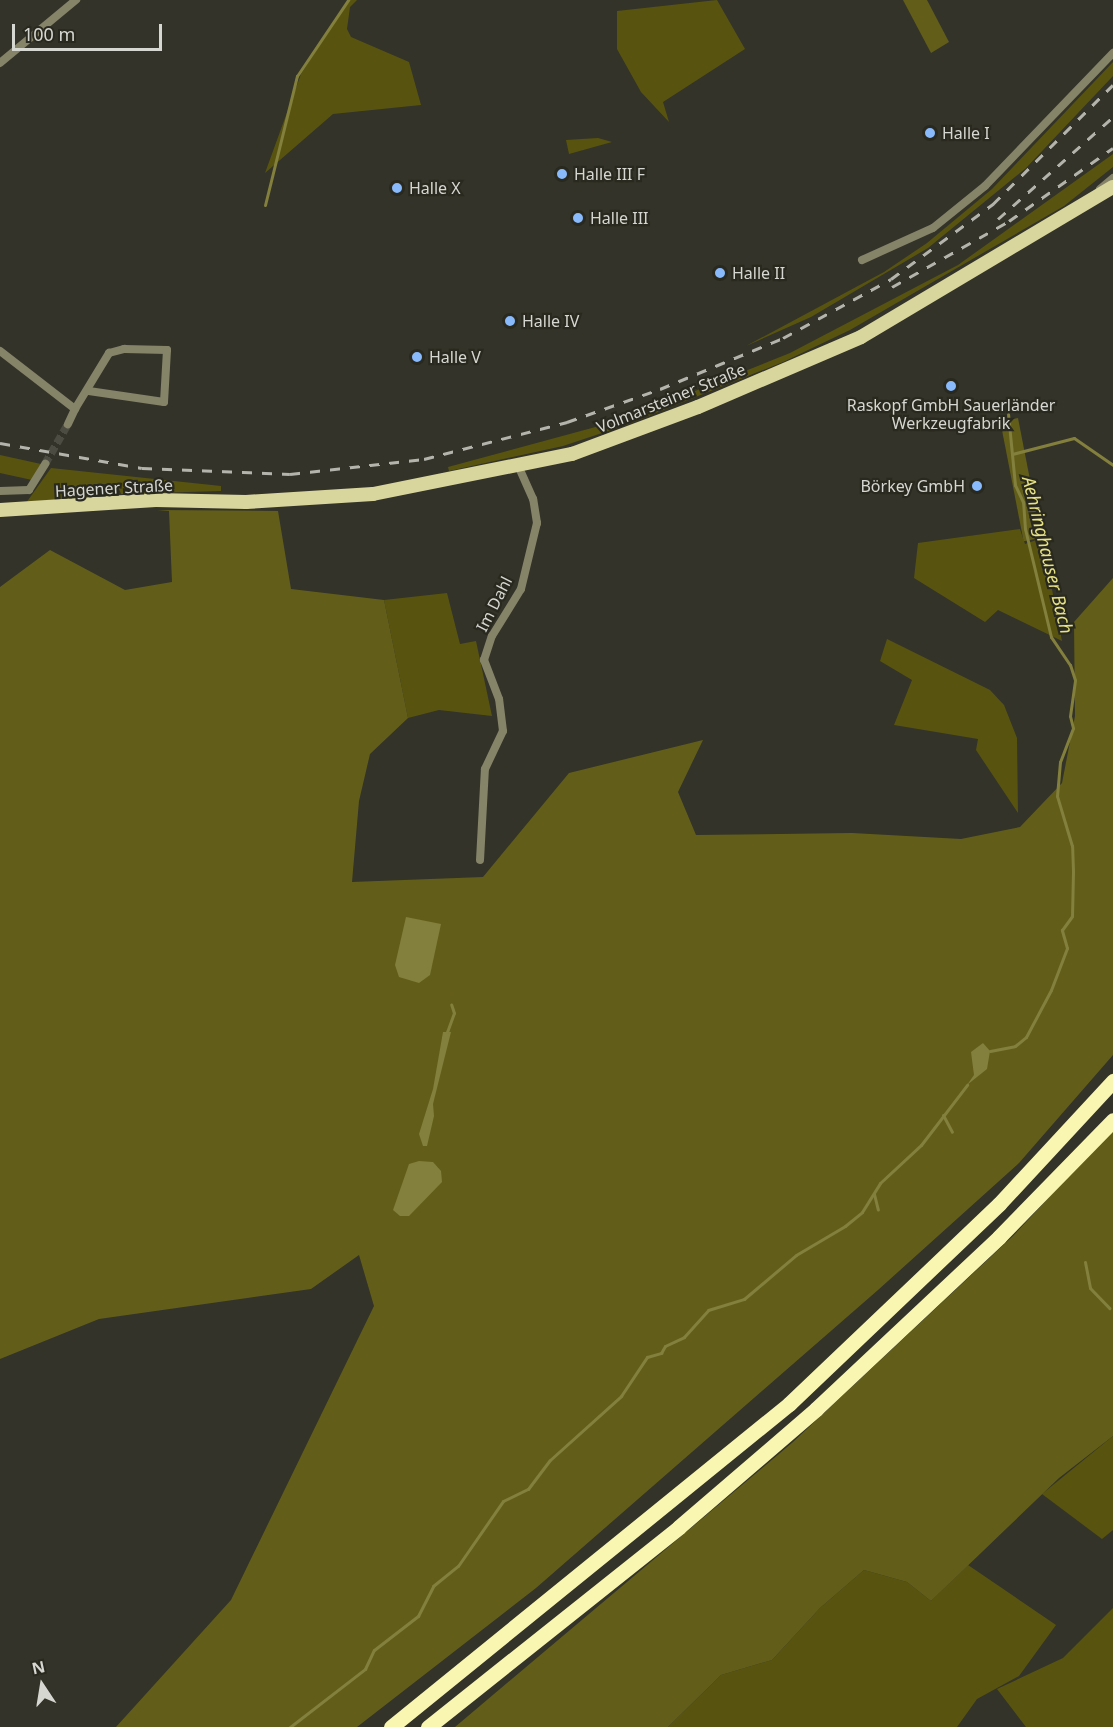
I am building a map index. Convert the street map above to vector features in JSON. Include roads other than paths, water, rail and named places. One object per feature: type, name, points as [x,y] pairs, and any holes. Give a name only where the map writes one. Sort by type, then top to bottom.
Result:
[{"type":"highway","points":[[391,1727],[789,1404],[999,1204],[1113,1081]]},
{"type":"highway","points":[[428,1727],[680,1527],[816,1409],[999,1237],[1113,1120]]},
{"type":"main road","name":"Volmarsteiner Straße","points":[[230,502],[373,494],[518,466],[614,439],[861,337],[1113,187]]},
{"type":"main road","name":"Hagener Straße","points":[[0,510],[156,500],[230,502]]},
{"type":"street","points":[[0,63],[76,0]]},
{"type":"street","points":[[862,260],[933,228],[985,186],[1113,53]]},
{"type":"street","name":"Volmarsteiner Straße","points":[[1084,204],[1113,178]]},
{"type":"street","points":[[68,424],[109,353],[124,349],[167,350],[164,402],[89,391]]},
{"type":"street","points":[[0,351],[75,409]]},
{"type":"street","points":[[0,491],[29,490],[45,464]]},
{"type":"street","name":"Im Dahl","points":[[480,860],[485,769],[503,731],[499,699],[484,660],[492,636],[521,590],[537,523],[532,499],[518,466]]},
{"type":"waterway","points":[[265,205],[297,76],[348,0]]},
{"type":"waterway","name":"Aehringhauser Bach","points":[[990,1051],[1015,1046],[1026,1037],[1051,990],[1067,948],[1062,930],[1072,916],[1072,846],[1057,796],[1060,762],[1073,728],[1070,716],[1075,680],[1070,665],[1051,637],[1025,529],[1023,502],[1015,485],[1008,414]]},
{"type":"waterway","points":[[1012,454],[1074,438],[1113,465]]},
{"type":"waterway","points":[[447,1032],[454,1013],[451,1004]]},
{"type":"waterway","name":"Aehringhauser Bach","points":[[290,1727],[365,1669],[374,1650],[418,1616],[433,1586],[458,1566],[503,1501],[528,1489],[550,1460],[621,1396],[647,1357],[661,1353],[665,1346],[684,1337],[708,1310],[744,1299],[796,1255],[845,1226],[862,1212],[880,1183],[921,1145],[967,1085]]},
{"type":"waterway","points":[[943,1115],[952,1132]]},
{"type":"waterway","points":[[874,1194],[878,1210]]},
{"type":"waterway","points":[[1085,1262],[1090,1288],[1109,1308]]},
{"type":"tunnel","points":[[45,464],[68,424]]},
{"type":"railway","points":[[0,443],[142,468],[290,474],[424,459],[567,422],[660,389],[783,338],[891,279],[993,204],[1113,85]]},
{"type":"railway","points":[[998,219],[1113,117]]},
{"type":"railway","points":[[892,287],[1009,221],[1113,148]]},
{"type":"place","name":"Halle I","points":[[930,133]]},
{"type":"place","name":"Halle III F","points":[[562,174]]},
{"type":"place","name":"Halle X","points":[[397,188]]},
{"type":"place","name":"Halle III","points":[[578,218]]},
{"type":"place","name":"Halle II","points":[[720,273]]},
{"type":"place","name":"Halle IV","points":[[510,321]]},
{"type":"place","name":"Halle V","points":[[417,357]]},
{"type":"place","name":"Raskopf GmbH Sauerländer Werkzeugfabrik","points":[[951,386]]},
{"type":"place","name":"Börkey GmbH","points":[[977,486]]}]
